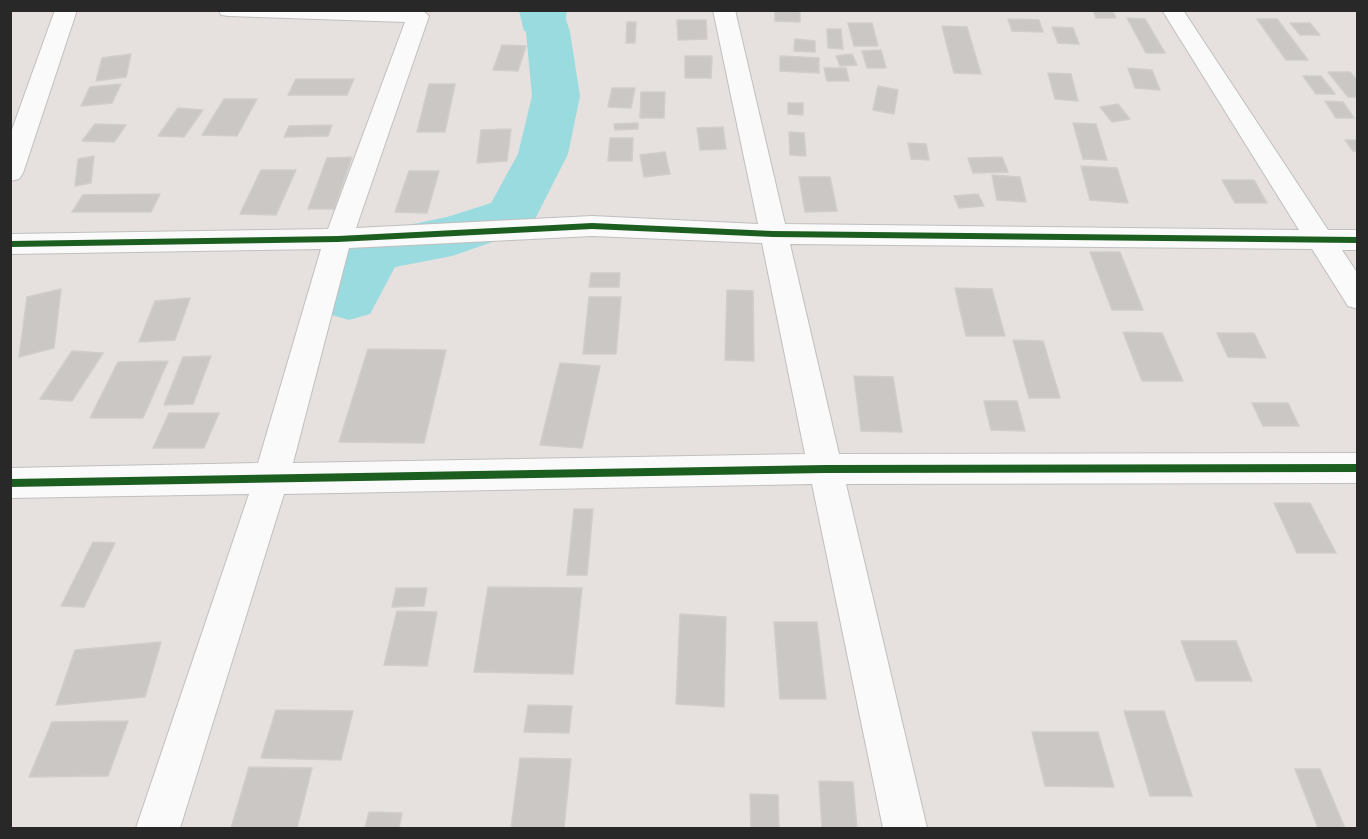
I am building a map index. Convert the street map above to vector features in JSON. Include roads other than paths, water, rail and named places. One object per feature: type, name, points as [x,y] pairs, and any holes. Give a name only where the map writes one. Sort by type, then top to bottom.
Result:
[{"type":"street","points":[[10,173],[66,10]]},
{"type":"street","points":[[158,828],[271,478],[338,239],[418,16],[229,10]]},
{"type":"street","points":[[724,10],[905,828]]},
{"type":"street","points":[[1172,10],[1358,298]]},
{"type":"street","points":[[10,244],[338,239],[592,226],[773,234],[1358,240]]},
{"type":"street","points":[[10,483],[825,469],[1358,468]]},
{"type":"water","points":[[519,11],[567,11],[563,33],[524,31]]},
{"type":"waterway","points":[[349,298],[376,250],[452,236],[511,216],[543,154],[556,96],[548,32],[541,10]]}]
